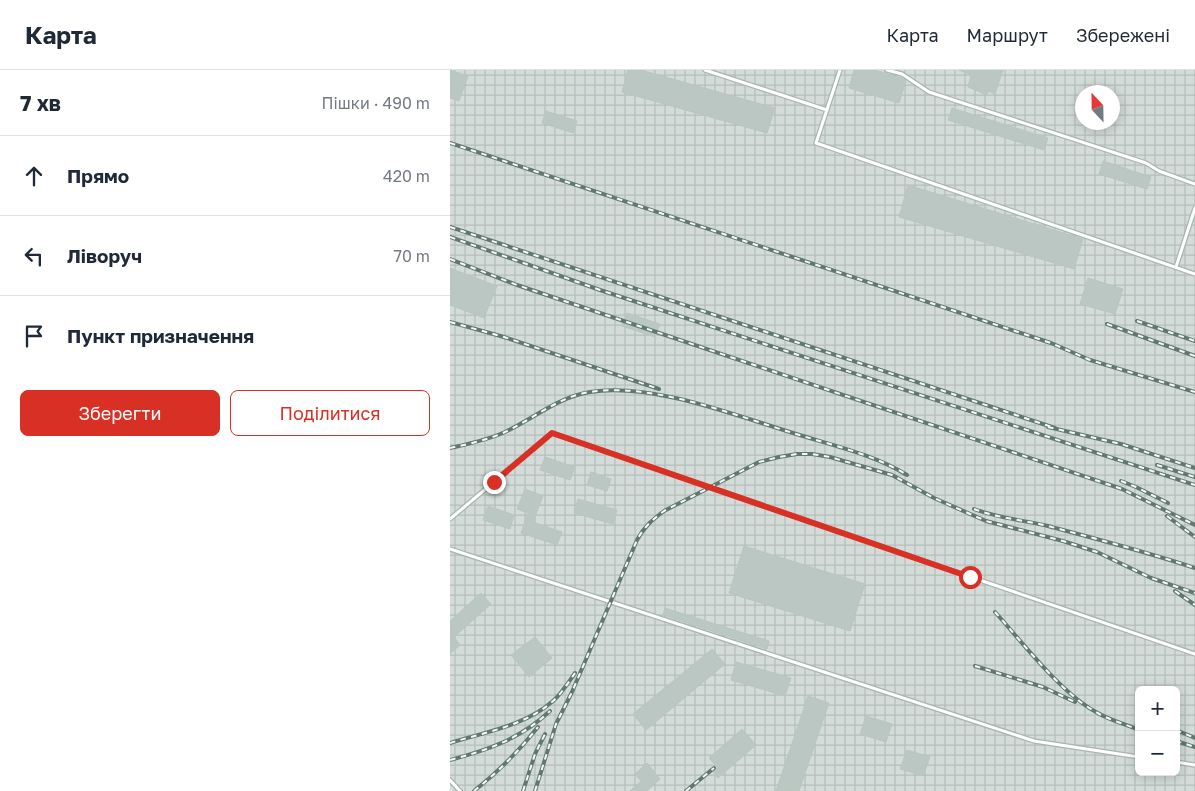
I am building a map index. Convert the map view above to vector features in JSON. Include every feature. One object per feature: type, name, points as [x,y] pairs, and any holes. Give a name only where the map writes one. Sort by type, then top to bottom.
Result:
[{"type":"lane","points":[[706,70],[827,110]]},
{"type":"lane","points":[[840,70],[816,143],[1195,274]]},
{"type":"lane","points":[[888,70],[902,74],[929,92],[1146,163],[1159,171],[1195,184]]},
{"type":"lane","points":[[1176,266],[1195,208]]},
{"type":"lane","points":[[450,519],[552,433],[1195,654]]},
{"type":"lane","points":[[450,549],[1034,741],[1135,756]]},
{"type":"lane","points":[[1180,763],[1195,765]]},
{"type":"lane","points":[[450,780],[460,791]]},
{"type":"shaded area","points":[[450,70],[1195,70],[1195,791],[450,791]]},
{"type":"building","points":[[450,70],[468,76],[459,101],[450,98]]},
{"type":"building","points":[[628,70],[641,70],[775,108],[767,133],[622,92]]},
{"type":"building","points":[[854,70],[875,70],[906,81],[899,103],[849,88]]},
{"type":"building","points":[[959,70],[1003,70],[995,94],[988,91],[987,95],[968,87],[971,75]]},
{"type":"building","points":[[952,108],[1048,138],[1044,150],[948,120]]},
{"type":"building","points":[[546,111],[577,121],[573,133],[542,123]]},
{"type":"building","points":[[1103,161],[1151,177],[1147,189],[1099,174]]},
{"type":"building","points":[[908,185],[1083,239],[1074,269],[899,217]]},
{"type":"building","points":[[450,268],[497,286],[484,318],[450,305]]},
{"type":"building","points":[[1088,278],[1123,289],[1115,314],[1080,304]]},
{"type":"building","points":[[627,313],[660,324],[655,337],[622,326]]},
{"type":"building","points":[[545,457],[575,467],[570,480],[540,470]]},
{"type":"building","points":[[591,472],[611,479],[607,491],[587,485]]},
{"type":"building","points":[[525,489],[543,496],[533,522],[562,532],[557,545],[521,533],[528,513],[517,509]]},
{"type":"building","points":[[578,499],[617,510],[613,524],[574,513]]},
{"type":"building","points":[[488,506],[514,515],[510,529],[483,520]]},
{"type":"building","points":[[744,546],[865,584],[850,631],[729,593]]},
{"type":"building","points":[[481,593],[491,604],[454,637],[460,645],[450,654],[450,621]]},
{"type":"building","points":[[665,608],[769,641],[767,649],[663,615]]},
{"type":"building","points":[[535,637],[552,658],[529,677],[511,655]]},
{"type":"building","points":[[712,649],[725,664],[646,730],[633,714]]},
{"type":"building","points":[[736,662],[791,678],[785,696],[731,680]]},
{"type":"building","points":[[808,696],[829,703],[799,791],[776,791]]},
{"type":"building","points":[[866,716],[892,724],[886,742],[860,734]]},
{"type":"building","points":[[742,729],[756,745],[718,778],[713,772],[718,768],[709,758]]},
{"type":"building","points":[[907,750],[930,757],[923,776],[900,769]]},
{"type":"building","points":[[647,763],[660,779],[647,791],[630,791],[641,781],[635,774]]},
{"type":"railway","points":[[450,143],[1051,343],[1090,360],[1195,392]]},
{"type":"railway","points":[[450,227],[1055,428]]},
{"type":"railway","points":[[450,237],[600,290],[1195,485]]},
{"type":"railway","points":[[450,259],[517,285],[1122,489],[1195,525]]},
{"type":"railway","points":[[1137,321],[1195,341]]},
{"type":"railway","points":[[450,322],[504,337],[659,389]]},
{"type":"railway","points":[[1107,324],[1195,356]]},
{"type":"railway","points":[[450,448],[478,442],[498,435],[546,409],[578,395],[614,390],[665,396],[719,409],[852,451],[880,461],[907,475]]},
{"type":"railway","points":[[1048,427],[1121,444],[1195,468]]},
{"type":"railway","points":[[535,791],[556,724],[572,692],[642,531],[664,511],[759,462],[797,454],[812,454],[830,457],[892,475],[934,498],[986,521],[1097,552],[1151,578],[1195,593]]},
{"type":"railway","points":[[1157,465],[1195,477]]},
{"type":"railway","points":[[1121,481],[1168,503]]},
{"type":"railway","points":[[974,509],[992,515],[1048,526],[1195,568]]},
{"type":"railway","points":[[1167,516],[1195,537]]},
{"type":"railway","points":[[1175,591],[1195,605]]},
{"type":"railway","points":[[995,612],[1069,693],[1101,715],[1135,729]]},
{"type":"railway","points":[[975,666],[1043,687],[1075,702]]},
{"type":"railway","points":[[450,743],[530,717],[556,698],[575,673]]},
{"type":"railway","points":[[450,760],[503,742],[527,729],[550,711]]},
{"type":"railway","points":[[474,791],[508,761],[538,727]]},
{"type":"railway","points":[[1178,731],[1195,738]]},
{"type":"railway","points":[[523,791],[535,754],[545,734]]},
{"type":"railway","points":[[1180,742],[1195,747]]},
{"type":"railway","points":[[686,791],[714,768]]},
{"type":"route","points":[[494,482],[552,433],[970,577]]}]
